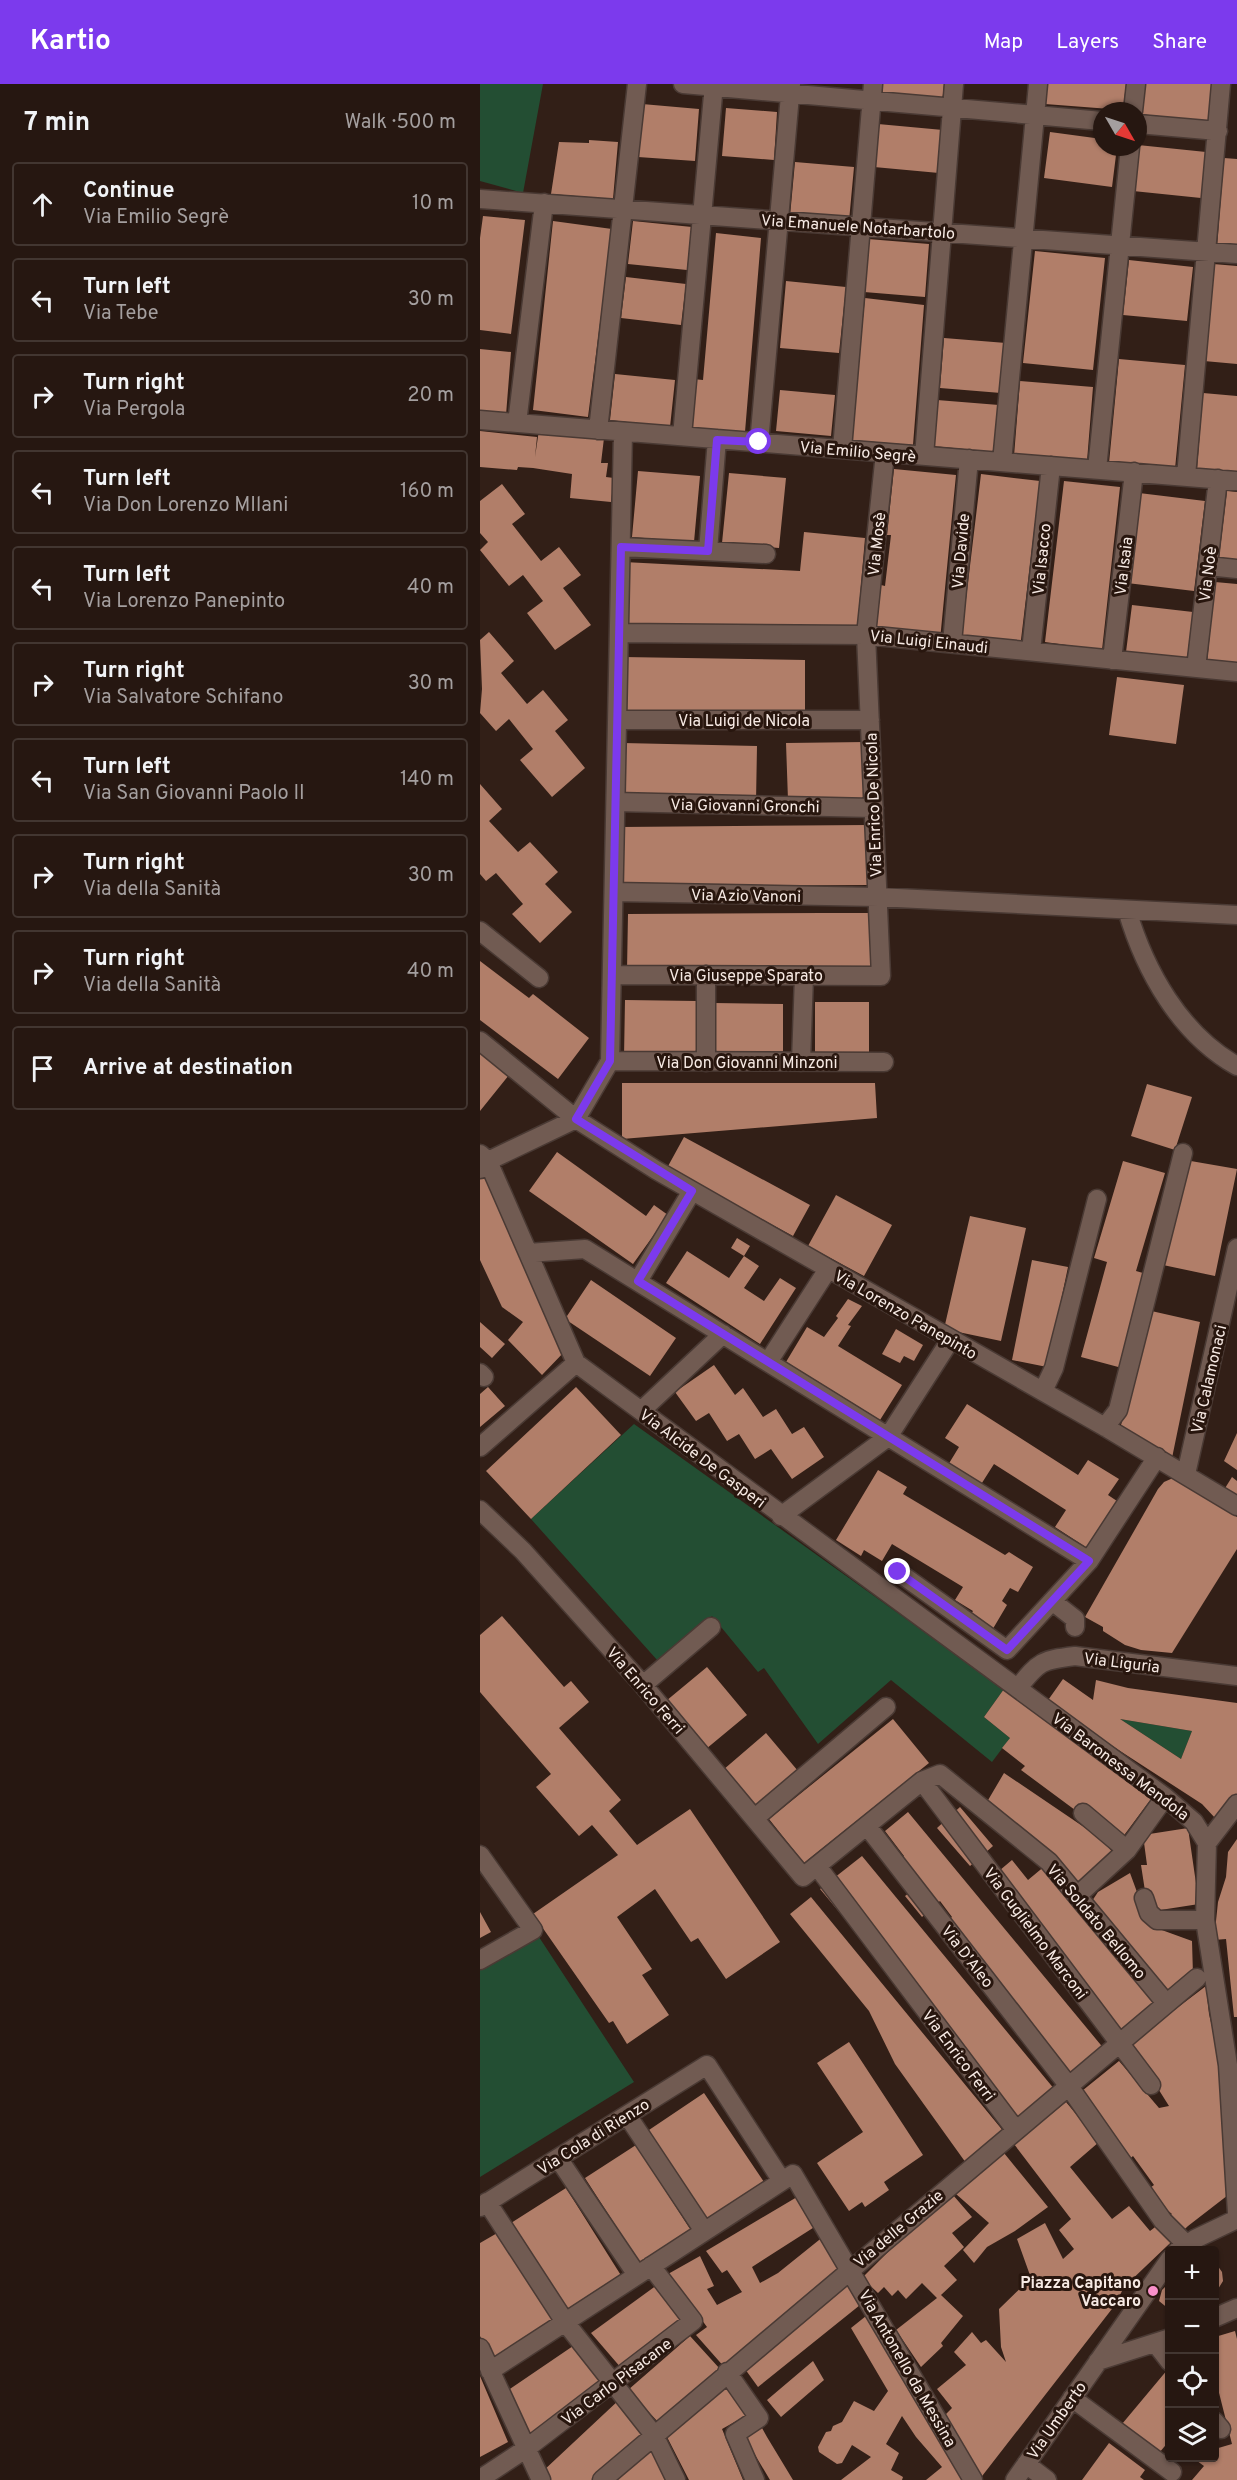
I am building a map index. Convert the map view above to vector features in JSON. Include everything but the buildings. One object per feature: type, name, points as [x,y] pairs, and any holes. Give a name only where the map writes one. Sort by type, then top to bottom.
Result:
[{"type":"street","points":[[598,430],[637,84]]},
{"type":"street","points":[[684,84],[872,92],[952,108],[1093,120]]},
{"type":"street","points":[[924,456],[954,84]]},
{"type":"street","points":[[1002,462],[1038,84]]},
{"type":"street","points":[[1135,102],[1136,84]]},
{"type":"street","points":[[1186,477],[1221,84]]},
{"type":"street","points":[[682,436],[714,85]]},
{"type":"street","points":[[759,442],[790,89]]},
{"type":"street","points":[[842,449],[872,92]]},
{"type":"street","points":[[1147,125],[1218,131]]},
{"type":"street","points":[[1097,470],[1129,156]]},
{"type":"street","name":"Via Emanuele Notarbartolo","points":[[480,199],[1237,254]]},
{"type":"street","points":[[517,423],[544,203]]},
{"type":"street","name":"Via Emilio Segrè","points":[[480,420],[1237,481]]},
{"type":"street","points":[[483,1161],[576,1119],[610,1061],[623,432]]},
{"type":"street","points":[[708,551],[717,440]]},
{"type":"street","name":"Via Mosè","points":[[866,635],[885,453]]},
{"type":"street","name":"Via Davide","points":[[952,643],[969,459]]},
{"type":"street","name":"Via Isacco","points":[[1031,651],[1051,466]]},
{"type":"street","name":"Via Isaia","points":[[1112,660],[1134,472]]},
{"type":"street","name":"Via Noè","points":[[1196,668],[1218,479]]},
{"type":"street","points":[[621,547],[766,554]]},
{"type":"street","points":[[1208,566],[1237,569]]},
{"type":"street","name":"Via Luigi Einaudi","points":[[620,633],[866,635],[1237,672]]},
{"type":"street","name":"Via Enrico De Nicola","points":[[866,635],[881,976]]},
{"type":"street","name":"Via Luigi de Nicola","points":[[618,720],[870,720]]},
{"type":"street","name":"Via Giovanni Gronchi","points":[[616,802],[874,808]]},
{"type":"street","name":"Via Azio Vanoni","points":[[614,892],[877,897],[1237,915]]},
{"type":"street","points":[[1127,910],[1135,938],[1164,994],[1189,1028],[1220,1057],[1237,1066]]},
{"type":"street","points":[[480,931],[539,978]]},
{"type":"street","name":"Via Giuseppe Sparato","points":[[612,975],[881,976]]},
{"type":"street","points":[[706,975],[706,1062]]},
{"type":"street","points":[[801,1062],[804,976]]},
{"type":"street","name":"Via Lorenzo Panepinto","points":[[480,1041],[576,1119],[692,1191],[1105,1426],[1237,1506]]},
{"type":"street","name":"Via Don Giovanni Minzoni","points":[[610,1061],[884,1062]]},
{"type":"street","points":[[1105,1426],[1118,1410],[1183,1153]]},
{"type":"street","name":"Via Alcide De Gasperi","points":[[483,1161],[528,1253],[576,1363],[781,1516],[1018,1688]]},
{"type":"street","points":[[638,1281],[692,1191]]},
{"type":"street","points":[[1043,1391],[1054,1368],[1097,1199]]},
{"type":"street","name":"Via Calamonaci","points":[[1186,1474],[1237,1248]]},
{"type":"street","points":[[528,1253],[585,1249],[1089,1561]]},
{"type":"street","points":[[768,1362],[828,1269]]},
{"type":"street","points":[[640,1411],[723,1334]]},
{"type":"street","points":[[781,1516],[888,1437],[951,1339]]},
{"type":"street","points":[[480,1447],[576,1363]]},
{"type":"street","points":[[898,1572],[1007,1650],[1089,1561],[1158,1457]]},
{"type":"street","name":"Via Enrico Ferri","points":[[480,1510],[523,1551],[644,1685],[755,1818],[810,1871],[1015,2129]]},
{"type":"street","points":[[1052,1601],[1075,1619],[1075,1627]]},
{"type":"street","points":[[644,1685],[711,1627]]},
{"type":"street","name":"Via Liguria","points":[[1018,1688],[1035,1666],[1051,1659],[1075,1656],[1237,1676]]},
{"type":"street","name":"Via Baronessa Mendola","points":[[1018,1688],[1165,1797],[1194,1821],[1207,1843]]},
{"type":"street","points":[[755,1818],[886,1707]]},
{"type":"street","name":"Via Soldato Bellomo","points":[[922,1781],[940,1774],[1049,1862],[1166,2003]]},
{"type":"street","points":[[810,1871],[922,1781]]},
{"type":"street","name":"Via Guglielmo Marconi","points":[[922,1781],[1151,2085]]},
{"type":"street","points":[[1077,1896],[1127,1850],[1165,1797]]},
{"type":"street","points":[[1237,1804],[1207,1843],[1205,1920],[1228,2065],[1237,2213]]},
{"type":"street","points":[[1083,1813],[1127,1850]]},
{"type":"street","name":"Via D'Aleo","points":[[867,1826],[1068,2085],[1181,2246]]},
{"type":"street","points":[[480,1855],[533,1930],[480,1960]]},
{"type":"street","points":[[1144,1898],[1149,1913],[1157,1920],[1205,1920]]},
{"type":"street","name":"Via delle Grazie","points":[[602,2480],[1015,2129],[1197,1978]]},
{"type":"street","name":"Via Cola di Rienzo","points":[[484,2204],[707,2065],[782,2181]]},
{"type":"street","points":[[627,2115],[704,2231]]},
{"type":"street","points":[[558,2158],[644,2270]]},
{"type":"street","name":"Via Antonello da Messina","points":[[782,2181],[793,2174],[974,2480]]},
{"type":"street","points":[[490,2371],[782,2181]]},
{"type":"street","points":[[484,2204],[565,2322],[654,2435],[676,2480]]},
{"type":"street","points":[[1184,2246],[1237,2219]]},
{"type":"street","name":"Via Umberto","points":[[1015,2480],[1165,2266]]},
{"type":"street","name":"Via Carlo Pisacane","points":[[480,2479],[527,2448],[614,2384],[693,2321],[644,2270]]},
{"type":"street","points":[[1219,2316],[1237,2308]]},
{"type":"street","points":[[1098,2361],[1163,2341]]},
{"type":"street","points":[[480,2348],[541,2480]]},
{"type":"street","points":[[727,2372],[759,2418],[735,2434],[755,2480]]},
{"type":"street","points":[[1072,2398],[1172,2472]]},
{"type":"street","points":[[1026,2464],[1047,2480]]},
{"type":"green space","points":[[480,84],[543,84],[523,193],[480,181]]},
{"type":"green space","points":[[634,1424],[1004,1689],[984,1717],[1010,1738],[992,1762],[891,1680],[818,1744],[764,1668],[758,1672],[712,1616],[658,1661],[531,1519]]},
{"type":"green space","points":[[1120,1719],[1192,1731],[1181,1759]]},
{"type":"green space","points":[[537,1934],[634,2082],[480,2177],[480,1969]]},
{"type":"place","name":"Piazza Capitano Vaccaro","points":[[1153,2291]]},
{"type":"route","points":[[759,442],[717,440],[708,551],[621,547],[610,1061],[576,1119],[692,1191],[638,1281],[1089,1561],[1007,1650],[898,1572]]}]
